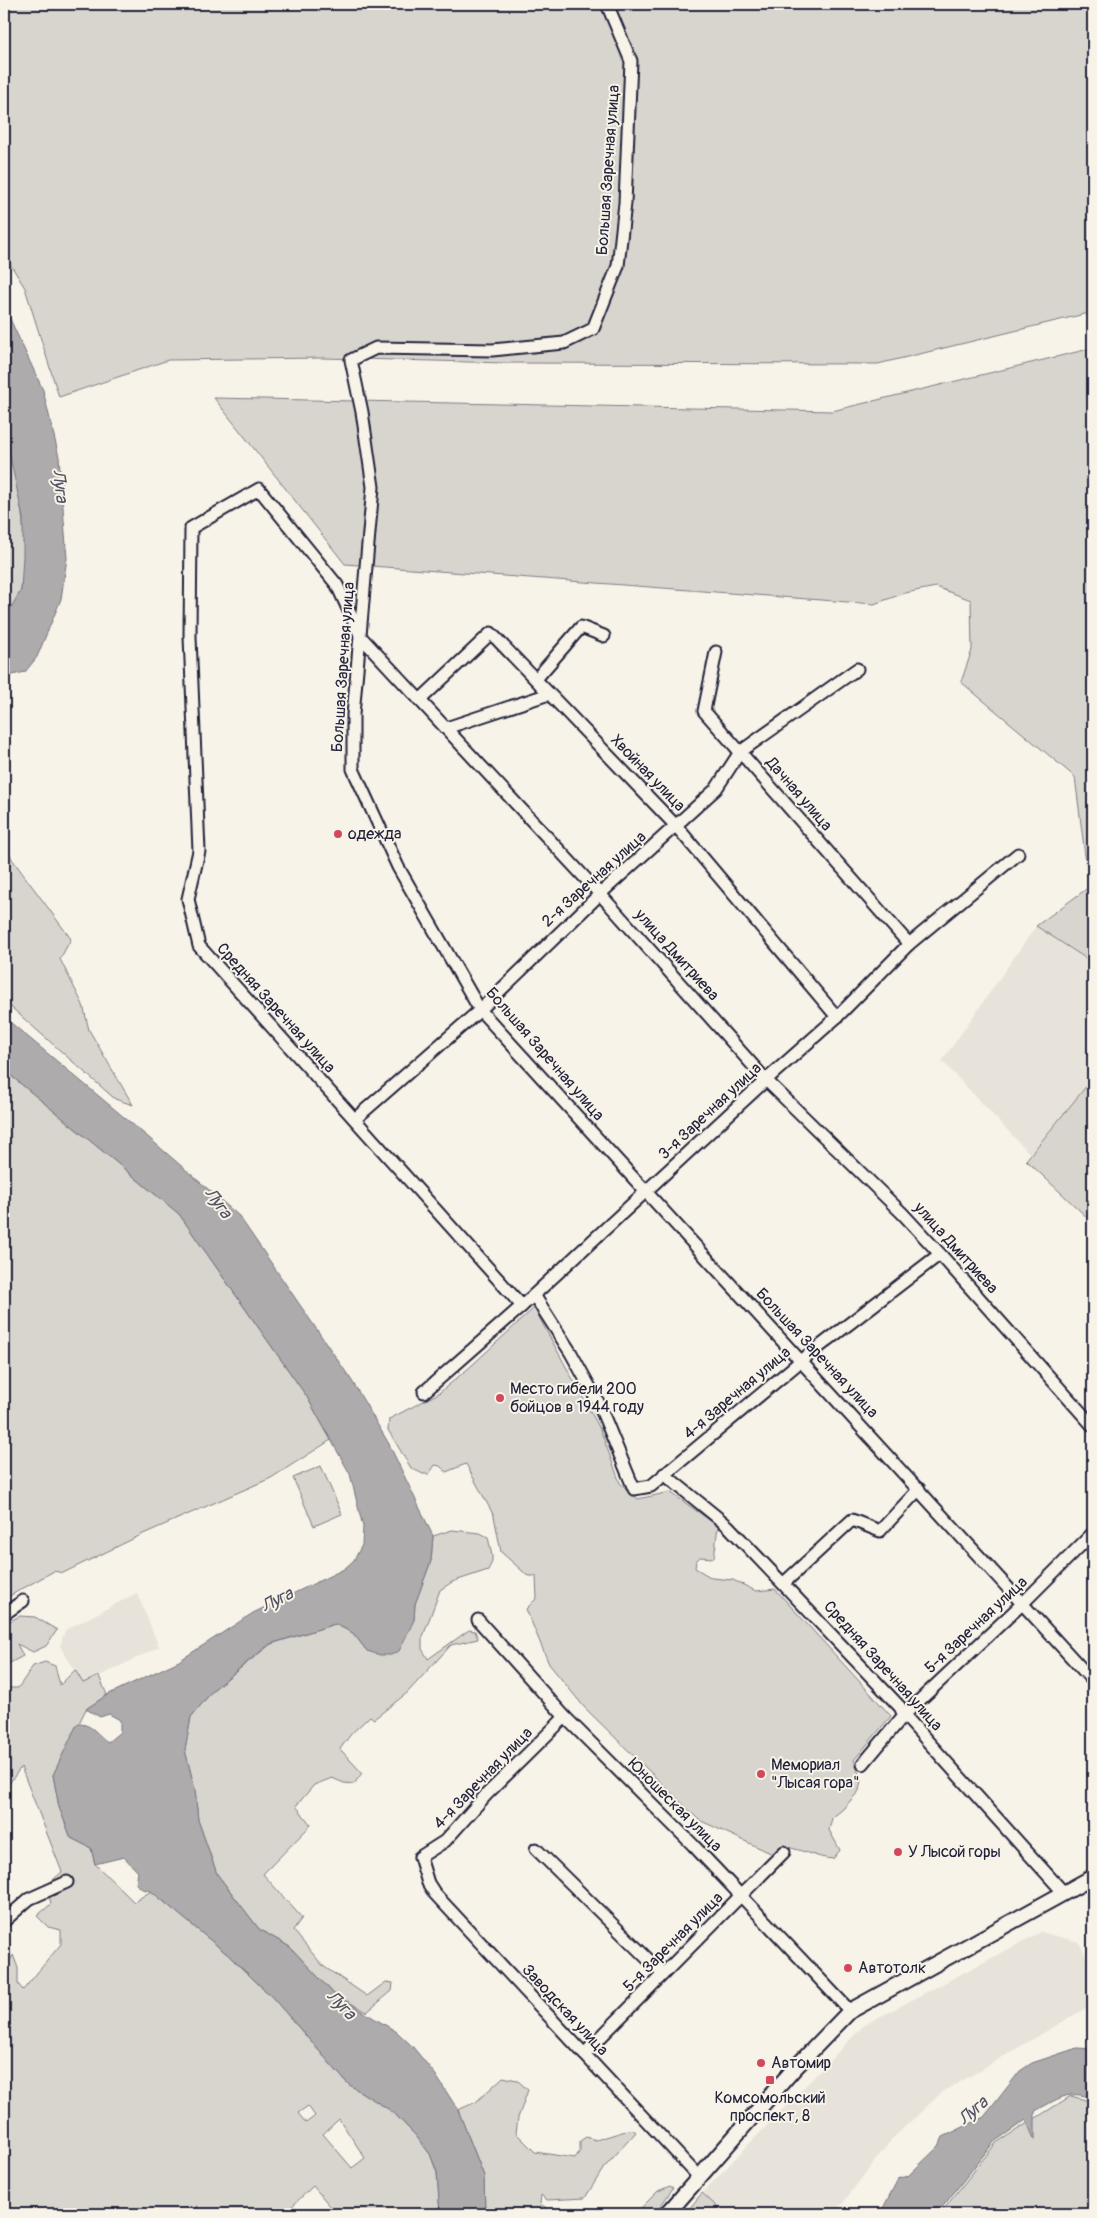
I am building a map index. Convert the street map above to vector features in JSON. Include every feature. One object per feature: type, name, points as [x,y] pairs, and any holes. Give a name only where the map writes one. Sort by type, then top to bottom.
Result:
[{"type":"main road","points":[[667,2214],[698,2176],[793,2070],[850,2011],[1093,1877]]},
{"type":"street","name":"Большая Заречная улица","points":[[607,4],[631,61],[625,203],[618,266],[593,329],[564,343],[492,350],[376,348],[351,360],[362,412],[373,487],[353,715],[353,769],[398,867],[480,1010],[646,1193],[802,1360],[1093,1681]]},
{"type":"street","name":"улица Дмитриева","points":[[259,489],[337,586],[361,636],[600,894],[766,1080],[940,1254],[1093,1426]]},
{"type":"street","name":"Средняя Заречная улица","points":[[259,489],[191,528],[190,637],[199,851],[188,899],[199,946],[522,1306]]},
{"type":"street","points":[[536,679],[581,627],[604,636]]},
{"type":"street","name":"Хвойная улица","points":[[420,700],[491,633],[677,827],[837,1017]]},
{"type":"street","name":"Дачная улица","points":[[716,652],[704,711],[909,944]]},
{"type":"street","name":"2-я Заречная улица","points":[[355,1119],[480,1010],[600,894],[677,827],[716,789],[740,752],[857,669]]},
{"type":"street","points":[[446,728],[549,694]]},
{"type":"street","name":"3-я Заречная улица","points":[[424,1392],[522,1306],[766,1080],[837,1017],[909,944],[1018,854]]},
{"type":"street","name":"4-я Заречная улица","points":[[534,1295],[571,1353],[598,1402],[634,1489],[651,1486],[802,1360],[940,1254]]},
{"type":"street","name":"Средняя Заречная улица","points":[[664,1474],[728,1526],[784,1583],[900,1706],[904,1715],[1064,1893]]},
{"type":"street","points":[[784,1583],[852,1520],[880,1531],[919,1489]]},
{"type":"street","name":"5-я Заречная улица","points":[[863,1764],[904,1715],[1023,1603],[1093,1533]]},
{"type":"street","points":[[4,1614],[23,1601]]},
{"type":"street","name":"Юношеская улица","points":[[478,1620],[565,1717],[742,1896],[850,2011]]},
{"type":"street","name":"4-я Заречная улица","points":[[420,1857],[445,1841],[486,1795],[565,1717]]},
{"type":"street","points":[[536,1849],[663,1974]]},
{"type":"street","name":"5-я Заречная улица","points":[[584,2054],[784,1852]]},
{"type":"street","name":"Заводская улица","points":[[420,1857],[428,1883],[435,1894],[698,2176]]},
{"type":"street","points":[[4,1921],[29,1899],[67,1882]]},
{"type":"shaded area","points":[[4,4],[1093,4],[1093,312],[878,364],[506,363],[323,358],[168,360],[59,397],[25,288],[4,254]]},
{"type":"shaded area","points":[[1093,348],[1093,963],[1036,926],[1089,887],[1075,777],[961,682],[972,650],[971,600],[936,587],[905,593],[874,604],[345,564],[214,398],[832,411]]},
{"type":"shaded area","points":[[4,428],[18,487],[25,551],[20,593],[4,620]]},
{"type":"shaded area","points":[[4,840],[12,859],[71,939],[60,959],[83,1005],[89,1030],[133,1105],[115,1099],[4,1001]]},
{"type":"shaded area","points":[[1036,926],[1093,963],[1093,1078],[1030,1154],[942,1061]]},
{"type":"shaded area","points":[[4,1070],[179,1214],[307,1397],[331,1440],[271,1478],[143,1534],[63,1573],[54,1571],[4,1599]]},
{"type":"shaded area","points":[[1093,1078],[1093,1223],[1026,1160]]},
{"type":"shaded area","points":[[534,1308],[600,1429],[620,1483],[638,1499],[670,1492],[718,1526],[714,1558],[700,1557],[696,1561],[695,1568],[712,1578],[733,1580],[756,1591],[775,1589],[891,1716],[854,1760],[861,1780],[859,1791],[832,1818],[829,1830],[840,1850],[833,1859],[785,1847],[777,1856],[699,1820],[584,1707],[549,1664],[526,1609],[537,1598],[536,1576],[528,1576],[501,1552],[494,1516],[466,1464],[446,1472],[440,1466],[435,1465],[429,1474],[423,1474],[411,1468],[388,1430],[389,1419],[439,1393]]},
{"type":"shaded area","points":[[321,1466],[342,1514],[314,1526],[293,1478]]},
{"type":"shaded area","points":[[452,1530],[480,1533],[488,1537],[492,1562],[488,1570],[452,1582],[440,1590],[422,1639],[422,1649],[428,1659],[469,1630],[475,1631],[478,1639],[451,1645],[407,1693],[374,1719],[370,1716],[351,1734],[340,1749],[362,1773],[354,1784],[344,1783],[332,1778],[314,1785],[296,1806],[311,1825],[263,1874],[302,1918],[293,1930],[323,1966],[367,1996],[386,1982],[393,1983],[392,1991],[367,2012],[334,1994],[290,1947],[259,1929],[217,1874],[198,1820],[195,1790],[185,1750],[191,1717],[214,1689],[271,1644],[335,1624],[353,1633],[367,1651],[414,1620],[415,1604],[431,1561],[433,1536]]},
{"type":"shaded area","points":[[137,1593],[159,1647],[83,1684],[60,1646],[65,1630]]},
{"type":"shaded area","points":[[20,1616],[35,1617],[57,1630],[46,1646],[33,1652],[17,1644],[23,1656],[10,1663],[4,1660],[4,1624]]},
{"type":"shaded area","points":[[45,1662],[55,1666],[60,1685],[75,1670],[83,1683],[99,1676],[107,1695],[86,1709],[53,1775],[59,1807],[71,1838],[91,1848],[95,1864],[134,1902],[151,1891],[227,1954],[272,1997],[348,2084],[393,2112],[430,2154],[437,2173],[440,2214],[337,2214],[313,2186],[284,2214],[4,2214],[4,1971],[13,1955],[18,1968],[18,1984],[23,1990],[61,1944],[61,1930],[48,1927],[37,1916],[51,1904],[47,1885],[62,1872],[21,1767],[4,1791],[4,1688],[18,1688],[33,1666]],"holes":[[[308,2106],[315,2116],[306,2123],[298,2113]],[[339,2119],[365,2158],[352,2168],[323,2134]]]},
{"type":"shaded area","points":[[1041,1932],[1079,1942],[1093,1972],[1093,2004],[941,2093],[892,2139],[834,2214],[726,2214],[702,2193],[864,2025]]},
{"type":"shaded area","points":[[503,2077],[517,2080],[528,2090],[518,2118],[516,2133],[535,2152],[575,2158],[580,2151],[580,2141],[586,2137],[596,2140],[632,2129],[636,2132],[603,2169],[585,2198],[547,2200],[541,2195],[540,2204],[557,2214],[485,2214],[484,2176],[458,2110],[476,2102]]},
{"type":"shaded area","points":[[1071,2096],[1093,2102],[1093,2214],[940,2214],[996,2143]]},
{"type":"shaded area","points":[[670,2186],[673,2188],[655,2214],[635,2214],[658,2191]]},
{"type":"shaded area","points":[[702,2193],[725,2214],[685,2214]]},
{"type":"water","name":"Луга","points":[[4,306],[43,390],[59,457],[67,558],[61,599],[37,657],[25,672],[4,677],[4,620],[21,590],[23,518],[4,428]]},
{"type":"water","name":"Луга","points":[[4,1017],[239,1216],[352,1381],[389,1444],[433,1536],[431,1561],[415,1604],[414,1620],[399,1651],[391,1655],[380,1655],[367,1651],[353,1633],[335,1624],[270,1644],[214,1689],[191,1717],[185,1750],[195,1790],[198,1820],[217,1874],[259,1929],[290,1947],[334,1994],[397,2032],[412,2046],[435,2074],[458,2110],[484,2176],[485,2214],[440,2214],[437,2172],[430,2154],[393,2112],[348,2084],[272,1997],[227,1954],[151,1891],[142,1889],[136,1884],[138,1872],[124,1857],[95,1864],[91,1848],[71,1838],[59,1807],[53,1775],[77,1724],[87,1725],[108,1742],[120,1732],[120,1720],[109,1714],[100,1717],[86,1709],[107,1695],[179,1661],[253,1613],[344,1569],[354,1560],[362,1545],[363,1527],[350,1474],[307,1397],[179,1214],[4,1070]]},
{"type":"water","points":[[1077,2048],[1093,2049],[1093,2099],[1085,2096],[1070,2095],[1057,2099],[1035,2111],[1035,2141],[1026,2120],[994,2142],[937,2214],[880,2214],[898,2179],[908,2176],[939,2146],[943,2137],[984,2117],[1020,2071],[1032,2063]]},
{"type":"place","name":"одежда","points":[[338,834]]},
{"type":"place","name":"Место гибели 200 бойцов в 1944 году","points":[[500,1398]]},
{"type":"place","name":"Мемориал \"Лысая гора\"","points":[[761,1774]]},
{"type":"place","name":"У Лысой горы","points":[[898,1852]]},
{"type":"place","name":"Автотолк","points":[[848,1968]]},
{"type":"place","name":"Автомир","points":[[761,2063]]},
{"type":"place","name":"Комсомольский проспект, 8","points":[[770,2080]]}]
